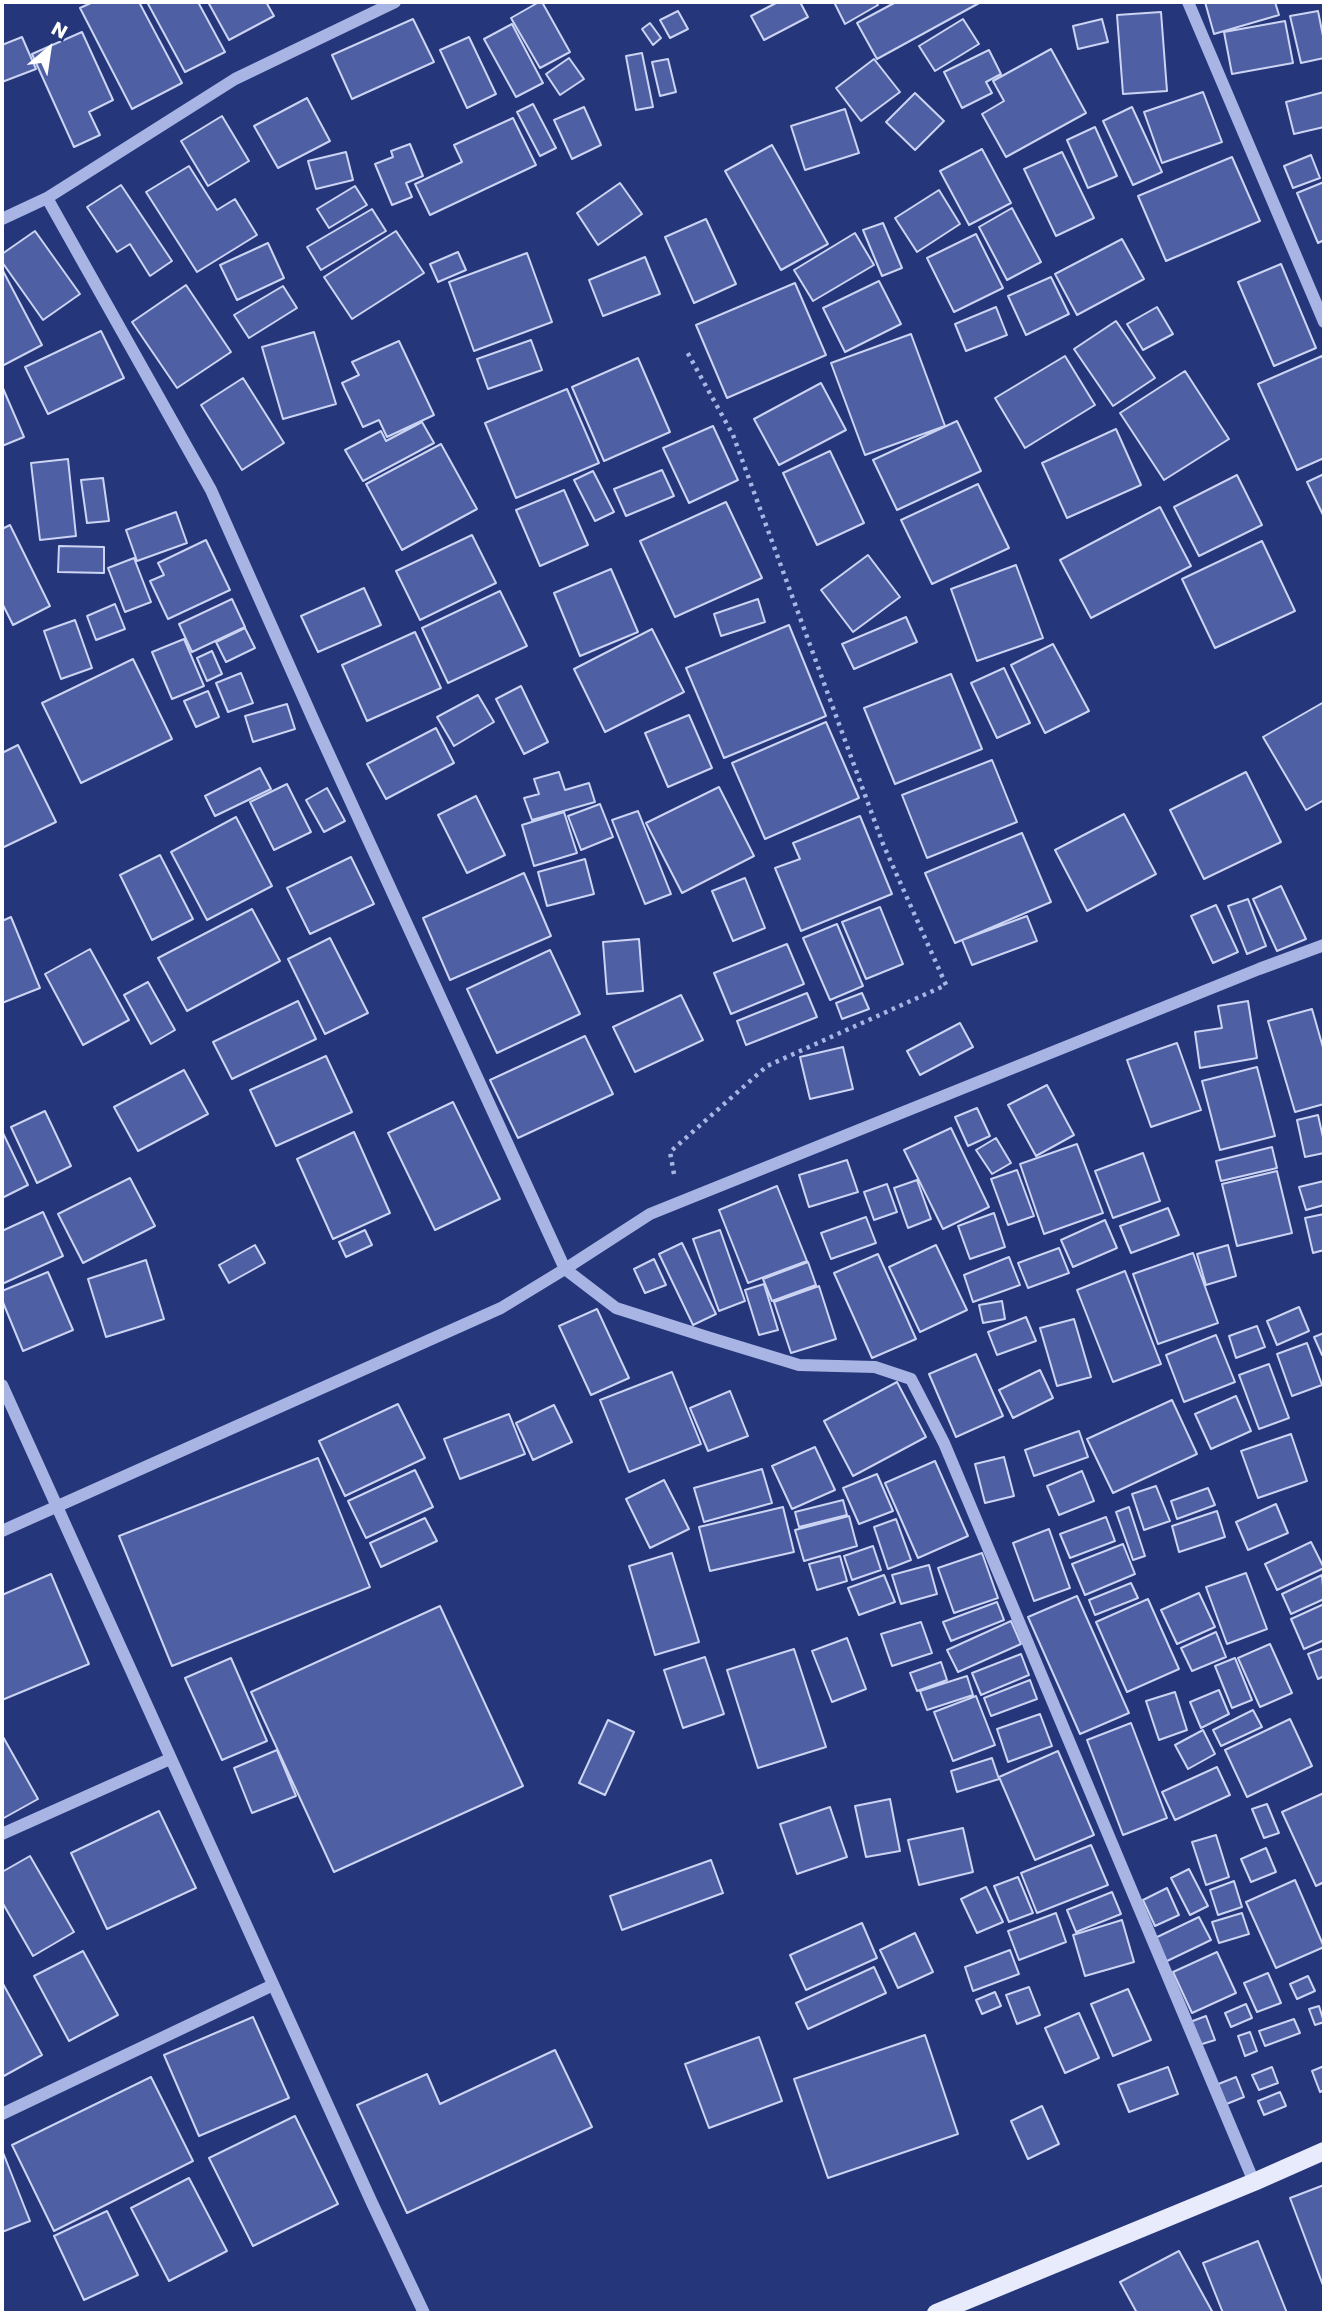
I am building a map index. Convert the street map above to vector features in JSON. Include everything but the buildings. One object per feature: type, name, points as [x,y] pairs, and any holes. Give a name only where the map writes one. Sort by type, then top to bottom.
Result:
[{"type":"main road","points":[[936,2313],[1324,2151]]},
{"type":"street","points":[[2,219],[47,198],[235,79],[395,2]]},
{"type":"street","points":[[1188,2],[1320,301],[1324,322]]},
{"type":"street","points":[[47,198],[211,489],[317,728],[565,1269],[616,1308],[799,1365],[876,1367],[911,1379],[944,1443],[1254,2182]]},
{"type":"street","points":[[2,1531],[501,1308],[650,1214],[1259,969],[1324,946]]},
{"type":"street","points":[[2,1385],[424,2313]]},
{"type":"street","points":[[2,1833],[170,1759]]},
{"type":"street","points":[[2,2114],[273,1985]]},
{"type":"path","points":[[679,1202],[670,1152],[767,1066],[946,985],[883,844],[733,435],[686,350]]}]
